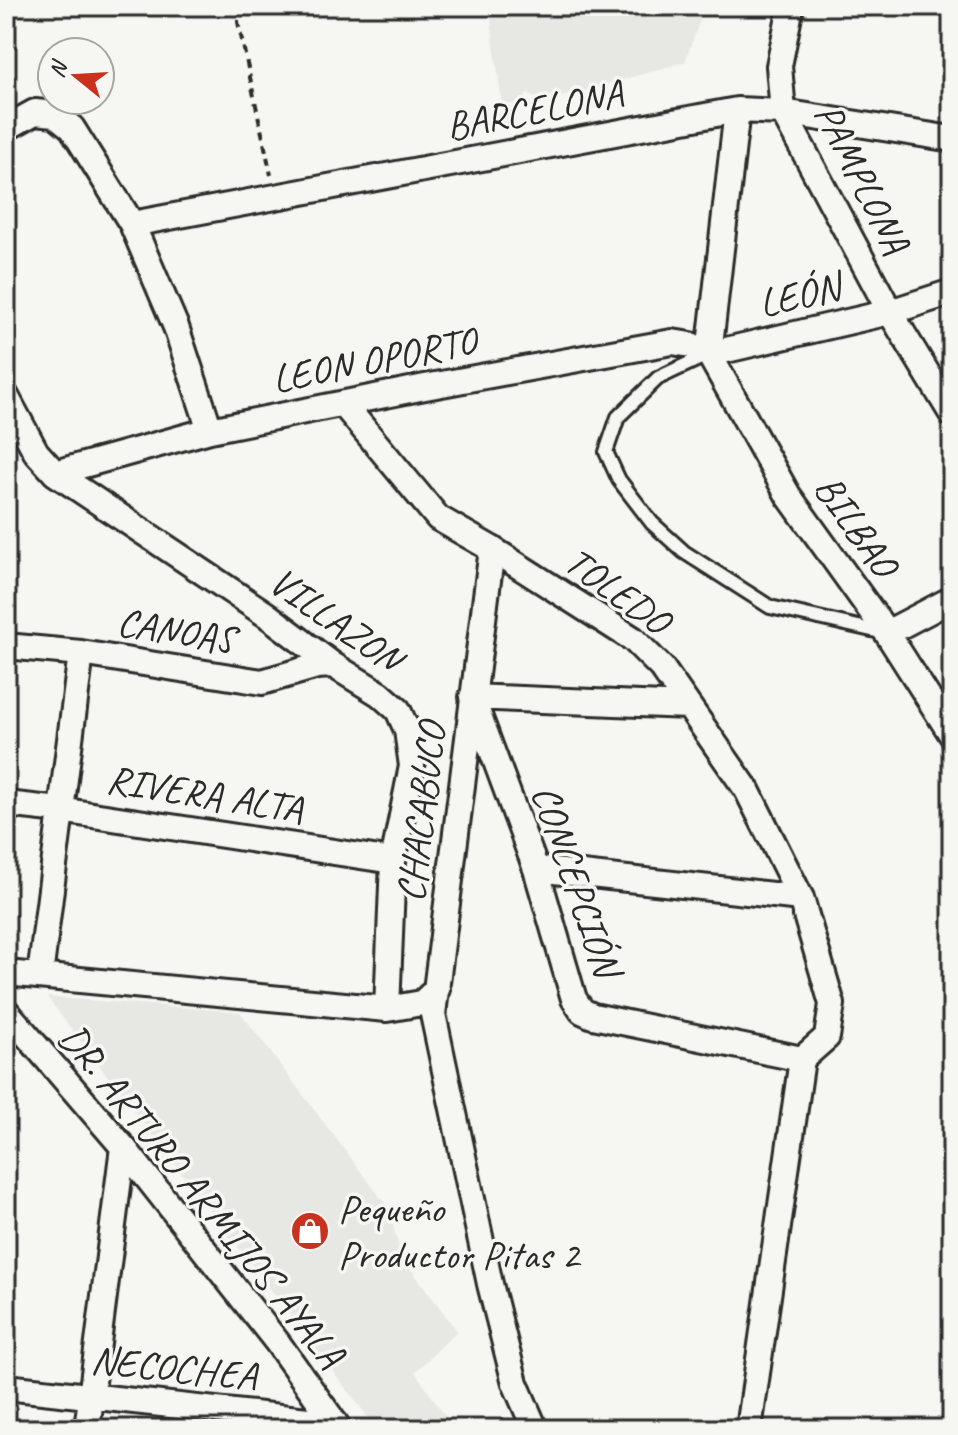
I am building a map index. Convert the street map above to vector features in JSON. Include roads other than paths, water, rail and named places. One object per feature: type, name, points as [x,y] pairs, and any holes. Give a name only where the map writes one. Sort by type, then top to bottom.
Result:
[{"type":"street","name":"PAMPLONA","points":[[791,6],[779,66],[783,112],[890,312],[952,414]]},
{"type":"street","name":"BARCELONA","points":[[132,224],[737,110],[783,112],[952,139]]},
{"type":"street","points":[[709,354],[737,110]]},
{"type":"street","points":[[6,128],[35,112],[55,114],[72,128],[132,224],[176,327],[210,430]]},
{"type":"street","name":"LEÓN","points":[[709,354],[890,312],[952,292]]},
{"type":"street","name":"LEON OPORTO","points":[[55,473],[210,430],[672,342],[691,345],[709,354]]},
{"type":"street","name":"BILBAO","points":[[709,354],[788,495],[887,633],[952,735]]},
{"type":"street","name":"VILLAZON","points":[[6,396],[36,452],[55,473],[267,615],[398,710],[407,730],[412,766],[393,861],[387,1009]]},
{"type":"street","name":"TOLEDO","points":[[344,405],[438,518],[633,639],[662,668],[747,790],[801,898],[832,1004],[827,1037],[802,1059]]},
{"type":"street","name":"CHACABUCO","points":[[492,549],[433,1014],[490,1284],[515,1383],[535,1429]]},
{"type":"street","points":[[887,633],[952,599]]},
{"type":"street","name":"CANOAS","points":[[6,646],[81,653],[262,682],[317,666],[333,665]]},
{"type":"street","points":[[40,976],[81,653]]},
{"type":"street","points":[[472,697],[688,706]]},
{"type":"street","name":"CONCEPCIÓN","points":[[472,697],[536,869],[574,999],[582,1011],[593,1016],[802,1059]]},
{"type":"street","name":"RIVERA ALTA","points":[[6,804],[393,861]]},
{"type":"street","points":[[536,869],[801,898]]},
{"type":"street","points":[[6,973],[387,1009],[422,1003],[437,989]]},
{"type":"street","name":"DR. ARTURO ARMIJOS AYALA","points":[[6,1011],[123,1147],[277,1342],[337,1426]]},
{"type":"street","points":[[749,1429],[802,1059]]},
{"type":"street","points":[[87,1429],[123,1147]]},
{"type":"street","name":"NECOCHEA","points":[[6,1387],[247,1421],[337,1426]]},
{"type":"lane","points":[[709,354],[658,378],[618,417],[606,452],[619,480],[652,523],[684,552],[770,607],[887,633]]},
{"type":"place","name":"Pequeño Productor Pitas 2","points":[[310,1231]]}]
